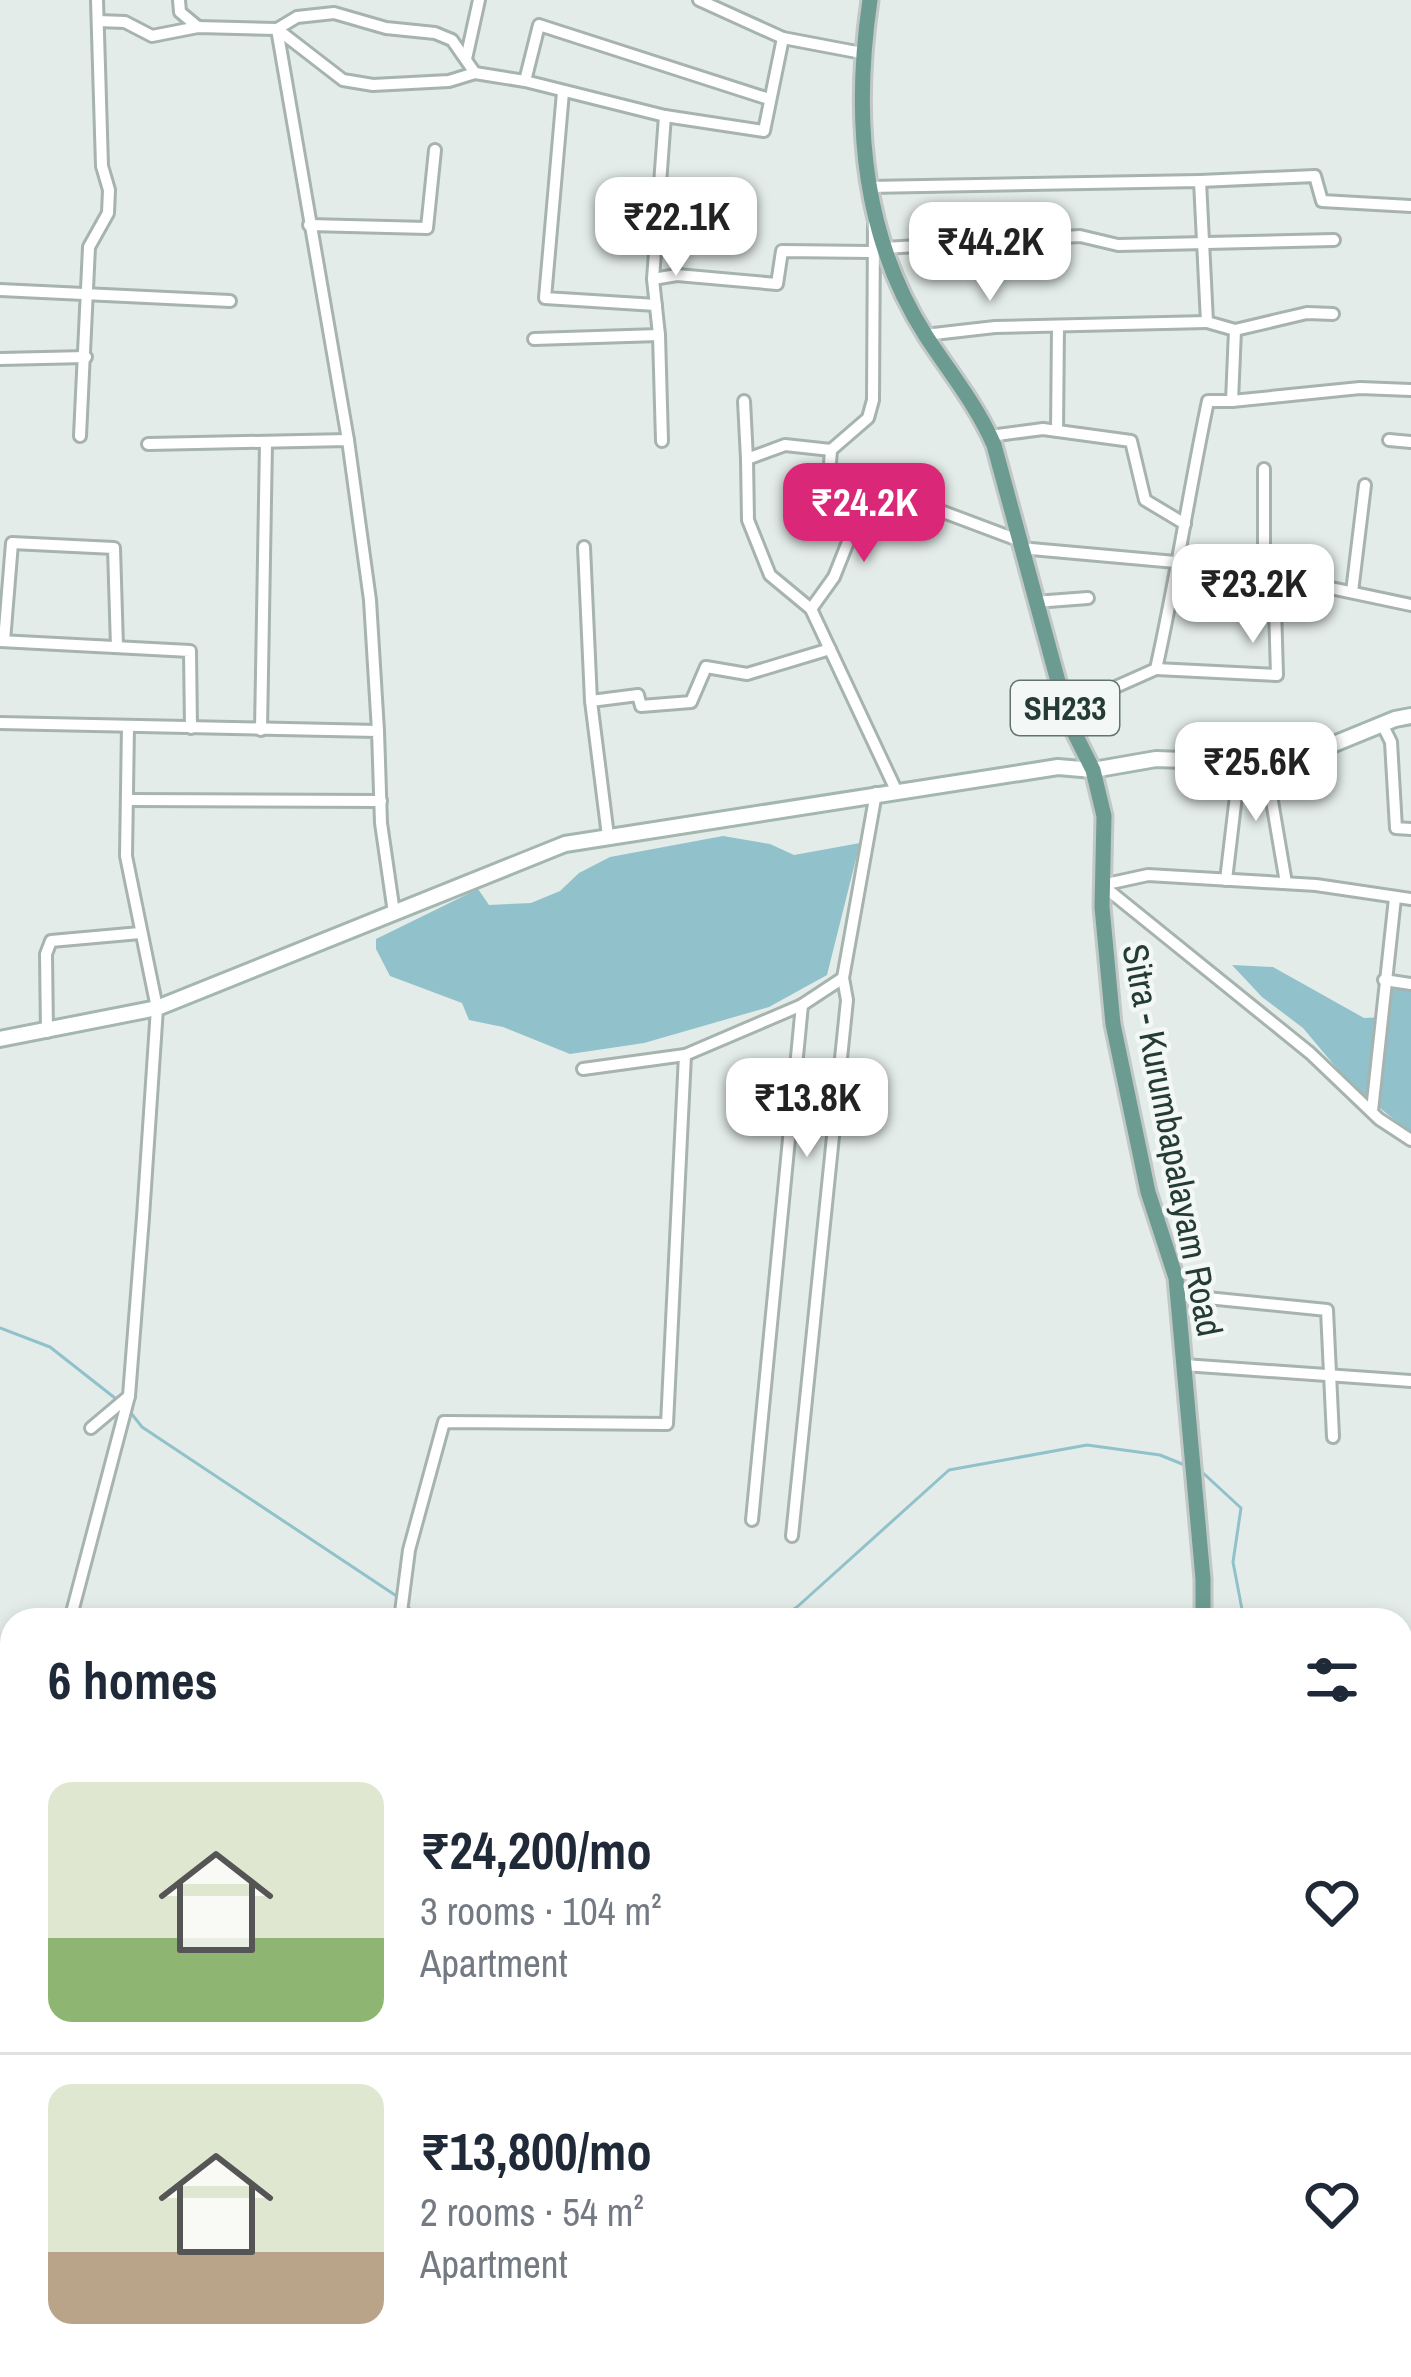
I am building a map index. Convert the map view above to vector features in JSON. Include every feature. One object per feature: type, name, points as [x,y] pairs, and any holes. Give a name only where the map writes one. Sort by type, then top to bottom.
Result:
[{"type":"main road","name":"Sitra - Kurumbapalayam Road","points":[[870,0],[862,53],[860,127],[878,250],[926,335],[974,402],[990,436],[1066,709],[1093,770],[1104,816],[1102,885],[1113,1024],[1148,1192],[1176,1278],[1202,1608]]},
{"type":"main road","points":[[0,1039],[157,1008],[565,844],[1058,766],[1093,770],[1156,759],[1240,763],[1307,755],[1411,716]]},
{"type":"street","points":[[80,436],[92,237],[103,228],[109,190],[102,166],[97,0]]},
{"type":"street","points":[[179,0],[180,12],[198,27]]},
{"type":"street","points":[[466,58],[479,0]]},
{"type":"street","points":[[700,0],[784,38],[862,53]]},
{"type":"street","points":[[98,21],[125,22],[152,36],[198,27],[277,29],[297,17],[334,14],[452,40],[475,74]]},
{"type":"street","points":[[525,81],[539,25],[770,99]]},
{"type":"street","points":[[277,29],[343,80],[392,84],[449,81],[475,74],[525,81],[664,116],[764,131],[784,38]]},
{"type":"street","points":[[277,29],[348,440],[370,601],[381,801],[394,913]]},
{"type":"street","points":[[563,92],[545,298],[656,304]]},
{"type":"street","points":[[662,441],[653,279],[664,116]]},
{"type":"street","points":[[309,225],[428,228],[435,150]]},
{"type":"street","points":[[869,187],[1315,176],[1322,201],[1411,206]]},
{"type":"street","points":[[1199,181],[1207,322]]},
{"type":"street","points":[[653,279],[677,275],[777,284],[782,250],[878,250],[1080,236],[1118,245],[1334,240]]},
{"type":"street","points":[[878,250],[873,400],[868,418],[831,450],[829,477],[867,494],[906,498],[1019,544],[1258,572],[1411,605]]},
{"type":"street","points":[[0,290],[230,301]]},
{"type":"street","points":[[926,335],[994,327],[1207,322],[1235,330],[1307,313],[1333,314]]},
{"type":"street","points":[[1057,431],[1058,327]]},
{"type":"street","points":[[1232,401],[1235,330]]},
{"type":"street","points":[[534,339],[659,335]]},
{"type":"street","points":[[0,358],[86,357]]},
{"type":"street","points":[[1156,669],[1208,401],[1360,388],[1411,390]]},
{"type":"street","points":[[744,400],[748,520],[770,575],[811,609],[896,790]]},
{"type":"street","points":[[990,436],[1043,429],[1131,441],[1145,500],[1184,524]]},
{"type":"street","points":[[148,444],[348,440]]},
{"type":"street","points":[[1389,440],[1411,442]]},
{"type":"street","points":[[260,730],[266,443]]},
{"type":"street","points":[[747,459],[785,445],[831,450]]},
{"type":"street","points":[[1258,572],[1264,554],[1264,469]]},
{"type":"street","points":[[1352,592],[1365,485]]},
{"type":"street","points":[[811,609],[834,577],[867,494]]},
{"type":"street","points":[[117,647],[115,548],[12,543],[2,641],[190,651],[191,728]]},
{"type":"street","points":[[584,547],[591,700],[608,836]]},
{"type":"street","points":[[1066,709],[1156,669],[1277,675],[1275,607],[1173,596]]},
{"type":"street","points":[[1035,602],[1088,598]]},
{"type":"street","points":[[591,700],[638,695],[641,706],[691,702],[706,667],[747,674],[830,650]]},
{"type":"street","points":[[0,723],[378,731]]},
{"type":"street","points":[[1382,724],[1391,742],[1396,828],[1411,829]]},
{"type":"street","points":[[73,1608],[128,1397],[157,1008],[126,856],[128,726]]},
{"type":"street","points":[[1265,760],[1286,884]]},
{"type":"street","points":[[1226,880],[1240,763]]},
{"type":"street","points":[[792,1536],[848,1000],[844,978],[876,793]]},
{"type":"street","points":[[128,800],[381,801]]},
{"type":"street","points":[[1102,885],[1148,874],[1411,898]]},
{"type":"street","points":[[1102,885],[1411,1140]]},
{"type":"street","points":[[1372,1111],[1395,898]]},
{"type":"street","points":[[47,1032],[46,954],[51,941],[140,932]]},
{"type":"street","points":[[583,1069],[685,1055],[802,1005],[844,978]]},
{"type":"street","points":[[1384,980],[1411,984]]},
{"type":"street","points":[[752,1520],[802,1005]]},
{"type":"street","points":[[402,1608],[444,1422],[668,1424],[685,1055]]},
{"type":"street","points":[[1177,1295],[1327,1310],[1333,1437]]},
{"type":"street","points":[[1184,1365],[1411,1381]]},
{"type":"street","points":[[91,1429],[128,1397]]},
{"type":"water","points":[[723,836],[770,844],[794,855],[860,843],[827,975],[769,1007],[644,1043],[570,1054],[503,1027],[469,1020],[462,1003],[390,976],[376,949],[376,939],[478,889],[489,905],[531,903],[560,891],[579,873],[610,857]]},
{"type":"water","points":[[1232,965],[1273,967],[1364,1018],[1387,1017],[1392,989],[1411,991],[1411,1133],[1350,1084],[1303,1028],[1262,997]]},
{"type":"waterway","points":[[0,1328],[50,1347],[120,1402]]},
{"type":"waterway","points":[[127,1408],[142,1427],[398,1597]]},
{"type":"waterway","points":[[795,1608],[949,1470],[1087,1445],[1160,1455],[1187,1466]]},
{"type":"waterway","points":[[1202,1472],[1241,1508],[1233,1562],[1242,1608]]},
{"type":"waterway","points":[[405,1604],[409,1608]]}]
